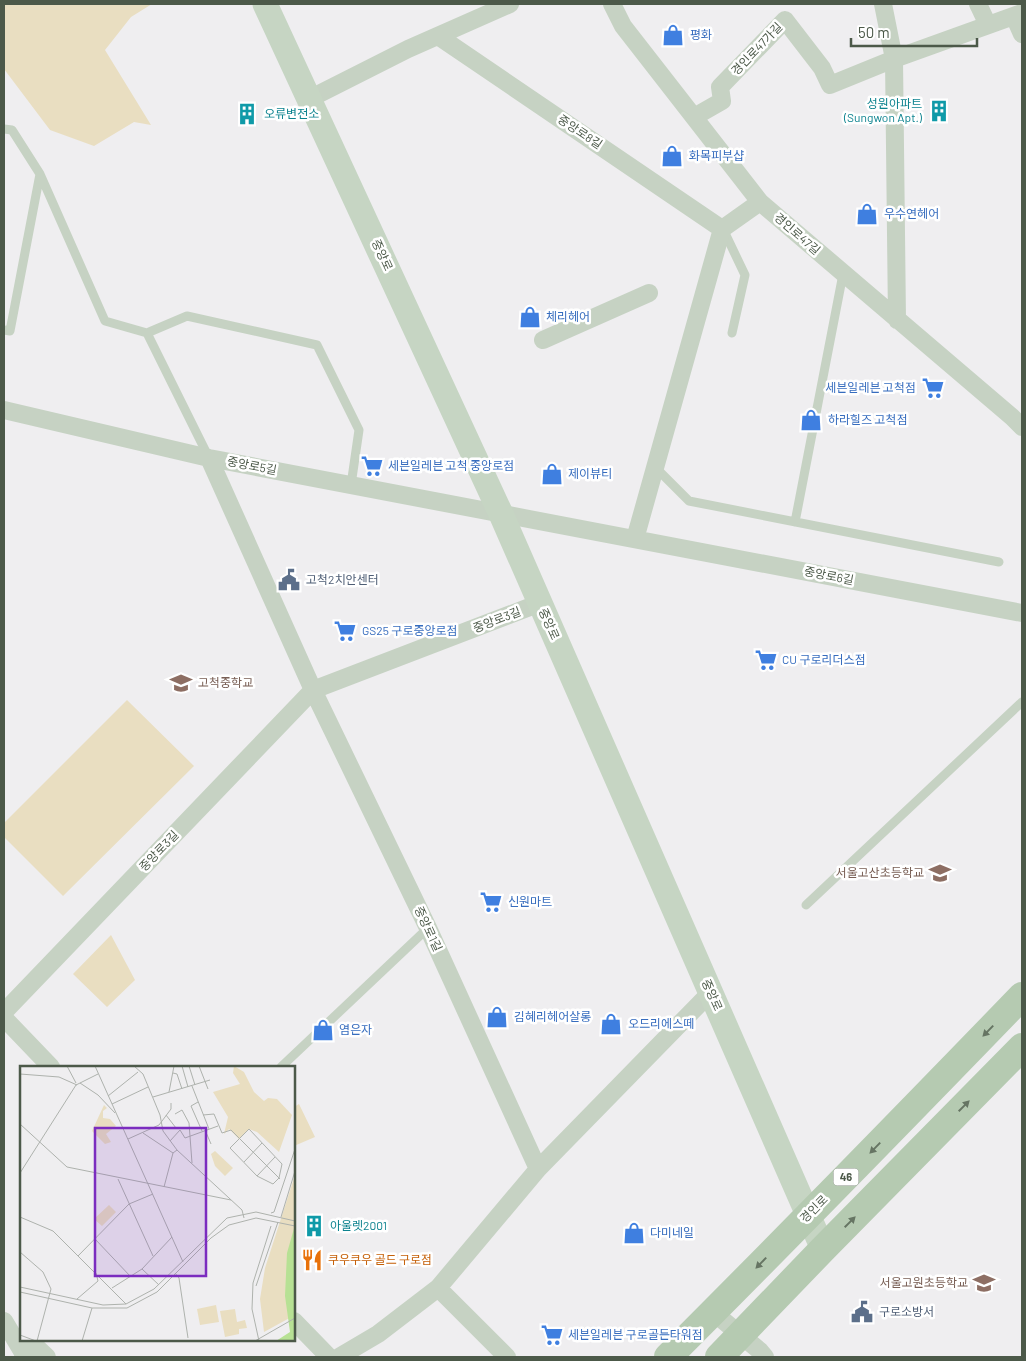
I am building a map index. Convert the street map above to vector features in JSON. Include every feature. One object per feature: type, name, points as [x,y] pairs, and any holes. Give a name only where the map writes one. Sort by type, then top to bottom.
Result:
[{"type":"main road","name":"중앙로","points":[[265,4],[501,514],[823,1249]]},
{"type":"main road","name":"경인로","points":[[668,1357],[808,1214],[850,1174],[1022,996]]},
{"type":"main road","points":[[719,1357],[1022,1048]]},
{"type":"street","points":[[309,99],[408,49],[510,4]]},
{"type":"street","name":"경인로47길","points":[[612,4],[623,26],[760,202],[1022,427]]},
{"type":"street","points":[[882,4],[894,59],[897,320]]},
{"type":"street","points":[[978,4],[988,25]]},
{"type":"street","points":[[894,59],[1018,14],[1022,34]]},
{"type":"street","name":"경인로47가길","points":[[694,118],[722,102],[720,87],[785,20],[822,68],[830,85],[894,59]]},
{"type":"street","name":"중앙로8길","points":[[438,36],[722,229]]},
{"type":"street","points":[[635,539],[722,229],[760,202]]},
{"type":"street","points":[[543,340],[648,293]]},
{"type":"street","name":"중앙로5길","points":[[4,410],[209,458],[501,514]]},
{"type":"street","points":[[209,458],[313,690]]},
{"type":"street","name":"중앙로6길","points":[[501,514],[1022,613]]},
{"type":"street","name":"중앙로3길","points":[[4,1012],[313,690],[540,603]]},
{"type":"street","name":"중앙로1길","points":[[313,690],[428,928],[538,1169]]},
{"type":"street","points":[[339,1357],[378,1334],[438,1288],[538,1169],[711,992]]},
{"type":"street","points":[[4,1018],[50,1066]]},
{"type":"street","points":[[438,1288],[506,1357]]},
{"type":"street","points":[[713,1312],[765,1357]]},
{"type":"street","points":[[4,1315],[20,1331]]},
{"type":"street","points":[[4,1321],[24,1357]]},
{"type":"street","points":[[295,1322],[329,1357]]},
{"type":"street","points":[[30,1341],[47,1357]]},
{"type":"lane","points":[[4,129],[12,130],[40,174],[105,321],[147,332],[187,316],[317,345],[359,430],[351,485]]},
{"type":"lane","points":[[4,330],[10,331],[40,174]]},
{"type":"lane","points":[[722,229],[745,275],[732,332]]},
{"type":"lane","points":[[795,522],[843,274]]},
{"type":"lane","points":[[147,332],[209,458]]},
{"type":"lane","points":[[655,467],[689,501],[999,562]]},
{"type":"lane","points":[[806,905],[1022,702]]},
{"type":"lane","points":[[282,1066],[428,928]]},
{"type":"shaded area","points":[[4,4],[152,4],[131,17],[105,50],[151,125],[134,122],[94,146],[50,130],[4,69]]},
{"type":"shaded area","points":[[127,700],[194,766],[63,896],[4,837],[4,823]]},
{"type":"shaded area","points":[[111,935],[135,980],[107,1007],[73,974]]},
{"type":"shaded area","points":[[299,1104],[315,1137],[295,1146],[295,1106]]},
{"type":"place","name":"평화","points":[[673,35]]},
{"type":"place","name":"성원아파트 (Sungwon Apt.)","points":[[939,111]]},
{"type":"place","name":"오류변전소","points":[[247,114]]},
{"type":"place","name":"화목피부샵","points":[[672,156]]},
{"type":"place","name":"우수연헤어","points":[[867,214]]},
{"type":"place","name":"체리헤어","points":[[530,317]]},
{"type":"place","name":"세븐일레븐 고척점","points":[[933,388]]},
{"type":"place","name":"하라힐즈 고척점","points":[[811,420]]},
{"type":"place","name":"세븐일레븐 고척 중앙로점","points":[[372,466]]},
{"type":"place","name":"제이뷰티","points":[[552,474]]},
{"type":"place","name":"고척2치안센터","points":[[289,580]]},
{"type":"place","name":"GS25 구로중앙로점","points":[[345,631]]},
{"type":"place","name":"CU 구로리더스점","points":[[766,660]]},
{"type":"place","name":"고척중학교","points":[[181,683]]},
{"type":"place","name":"서울고산초등학교","points":[[940,873]]},
{"type":"place","name":"신원마트","points":[[491,902]]},
{"type":"place","name":"김혜리헤어살롱","points":[[497,1017]]},
{"type":"place","name":"오드리에스떼","points":[[611,1024]]},
{"type":"place","name":"염은자","points":[[323,1030]]},
{"type":"place","name":"아울렛2001","points":[[314,1226]]},
{"type":"place","name":"다미네일","points":[[634,1233]]},
{"type":"place","name":"쿠우쿠우 골드 구로점","points":[[312,1260]]},
{"type":"place","name":"서울고원초등학교","points":[[984,1283]]},
{"type":"place","name":"구로소방서","points":[[862,1312]]},
{"type":"place","name":"세븐일레븐 구로골든타워점","points":[[552,1335]]}]
